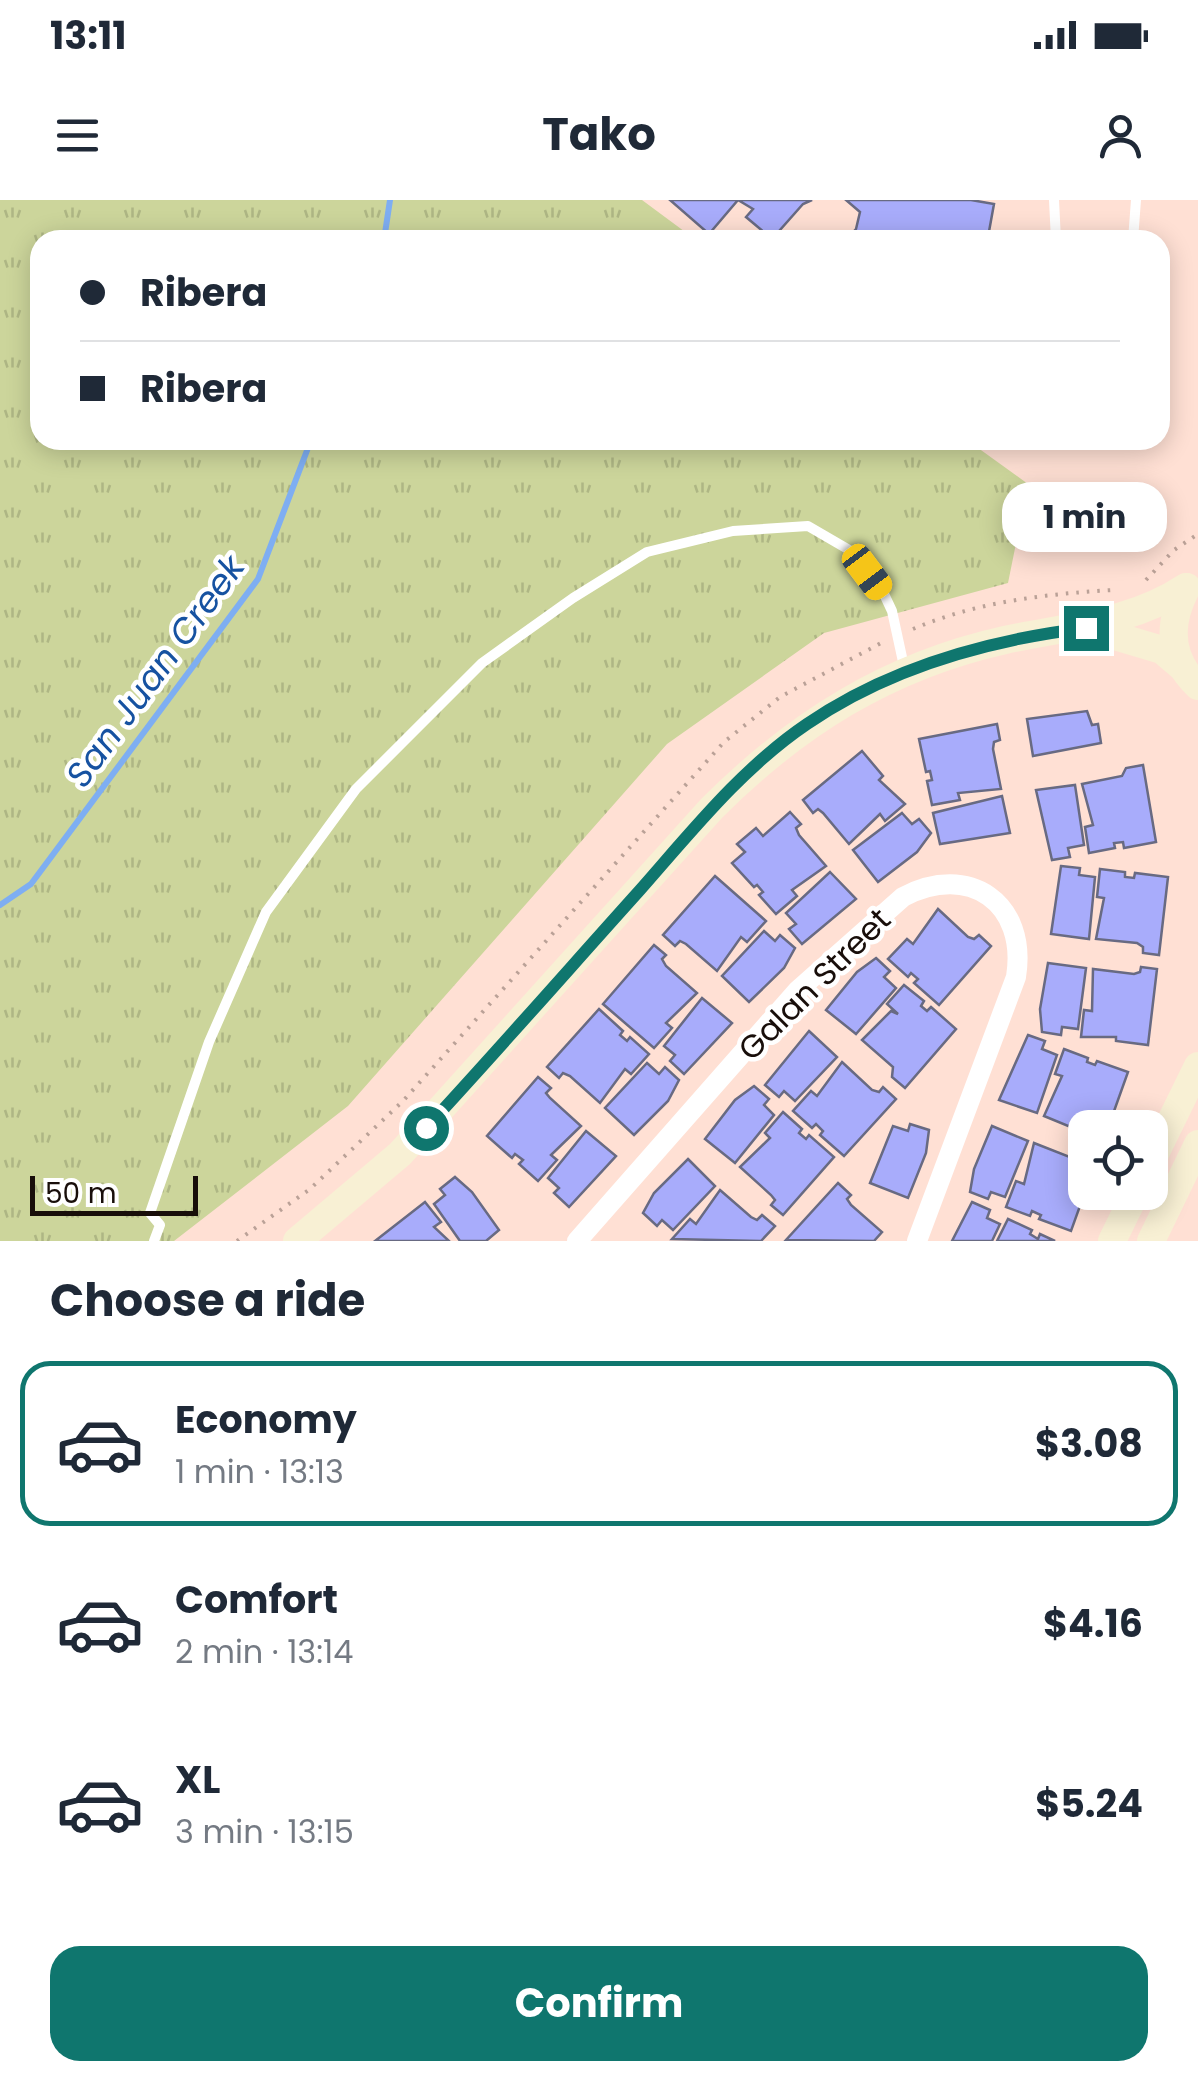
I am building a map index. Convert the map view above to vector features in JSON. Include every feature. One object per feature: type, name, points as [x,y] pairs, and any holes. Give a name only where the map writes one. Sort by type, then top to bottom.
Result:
[{"type":"street","points":[[297,1241],[400,1154],[712,808],[764,757],[810,722],[905,673],[971,648],[1086,628],[1152,608],[1192,581]]},
{"type":"street","points":[[1190,677],[1172,626],[1192,581]]},
{"type":"street","points":[[1086,628],[1162,650],[1190,677]]},
{"type":"street","name":"Galan Street","points":[[577,1241],[797,990],[903,897],[923,886],[946,882],[989,896],[1016,932],[1020,954],[1016,977],[916,1241]]},
{"type":"street","points":[[1168,1127],[1198,1066]]},
{"type":"street","points":[[1151,1241],[1198,1144]]},
{"type":"street","points":[[1112,1241],[1127,1210]]},
{"type":"lane","points":[[1054,200],[1056,230]]},
{"type":"lane","points":[[1134,230],[1136,200]]},
{"type":"lane","points":[[154,1241],[160,1225],[150,1213],[170,1146],[266,912],[356,789],[482,663],[647,552],[733,532],[808,526],[851,551],[884,594],[892,611],[905,673]]},
{"type":"green space","points":[[0,200],[642,200],[682,230],[30,230],[30,450],[981,450],[1028,484],[1008,583],[824,633],[667,744],[348,1106],[174,1241],[0,1241]]},
{"type":"building","points":[[670,200],[738,200],[712,230],[704,230]]},
{"type":"building","points":[[738,200],[812,200],[803,204],[780,230],[761,230],[746,217],[753,209]]},
{"type":"building","points":[[846,200],[971,200],[994,204],[989,230],[855,230],[860,212]]},
{"type":"building","points":[[1087,711],[1092,725],[1098,724],[1101,743],[1033,756],[1027,719]]},
{"type":"building","points":[[997,724],[1000,740],[994,742],[993,749],[1001,789],[958,793],[960,800],[932,805],[927,781],[932,780],[930,771],[926,772],[919,739]]},
{"type":"building","points":[[862,751],[883,776],[879,780],[905,804],[885,821],[880,814],[849,844],[823,813],[818,809],[813,813],[803,800]]},
{"type":"building","points":[[1143,765],[1156,842],[1124,848],[1123,842],[1114,843],[1115,848],[1089,853],[1085,827],[1093,825],[1082,784],[1122,776],[1126,768]]},
{"type":"building","points":[[1075,785],[1084,845],[1068,848],[1070,857],[1052,860],[1036,790]]},
{"type":"building","points":[[1002,796],[1010,833],[940,844],[933,813]]},
{"type":"building","points":[[790,812],[801,824],[796,828],[799,835],[826,866],[792,890],[797,896],[776,914],[759,895],[763,892],[757,885],[754,887],[732,863],[745,852],[737,844],[756,828],[763,836]]},
{"type":"building","points":[[902,813],[912,824],[919,819],[931,833],[917,852],[878,882],[853,850]]},
{"type":"building","points":[[1061,866],[1080,868],[1079,875],[1095,877],[1089,939],[1051,934]]},
{"type":"building","points":[[1100,869],[1125,872],[1125,877],[1134,878],[1135,873],[1168,877],[1159,955],[1143,953],[1143,947],[1137,943],[1096,939],[1104,898],[1097,897]]},
{"type":"building","points":[[830,872],[856,899],[802,944],[789,929],[796,924],[786,913]]},
{"type":"building","points":[[715,876],[766,921],[747,942],[741,937],[717,971],[686,944],[680,941],[675,946],[663,935]]},
{"type":"building","points":[[938,909],[968,937],[974,939],[979,935],[991,946],[939,1005],[914,983],[918,979],[911,973],[908,977],[888,959],[907,939],[913,944]]},
{"type":"building","points":[[764,931],[775,941],[780,935],[795,948],[784,968],[749,1002],[722,976]]},
{"type":"building","points":[[654,945],[666,955],[662,959],[666,966],[697,993],[666,1023],[672,1028],[654,1048],[603,1004]]},
{"type":"building","points":[[876,958],[890,971],[884,977],[896,988],[856,1034],[826,1010],[857,972]]},
{"type":"building","points":[[1048,963],[1086,968],[1078,1029],[1062,1027],[1061,1035],[1042,1032],[1040,1009]]},
{"type":"building","points":[[1141,967],[1157,969],[1148,1045],[1116,1041],[1116,1037],[1081,1037],[1084,1010],[1092,1011],[1093,969],[1134,974]]},
{"type":"building","points":[[904,985],[924,1001],[921,1006],[927,1011],[931,1007],[956,1029],[905,1088],[892,1077],[893,1067],[862,1040],[891,1011],[898,1014],[887,1004]]},
{"type":"building","points":[[702,998],[732,1023],[684,1074],[670,1061],[675,1055],[664,1046]]},
{"type":"building","points":[[599,1009],[623,1031],[620,1035],[627,1041],[630,1037],[649,1054],[631,1074],[625,1069],[600,1103],[570,1076],[563,1073],[559,1078],[547,1067]]},
{"type":"building","points":[[809,1031],[837,1057],[795,1101],[784,1091],[779,1097],[765,1085]]},
{"type":"building","points":[[1028,1035],[1045,1041],[1042,1049],[1057,1055],[1037,1113],[999,1100]]},
{"type":"building","points":[[1064,1049],[1088,1058],[1087,1062],[1095,1065],[1097,1061],[1128,1072],[1114,1110],[1068,1110],[1068,1126],[1044,1116],[1062,1076],[1055,1074]]},
{"type":"building","points":[[842,1062],[872,1090],[879,1092],[883,1087],[896,1099],[844,1156],[820,1135],[823,1131],[816,1124],[812,1128],[793,1111],[811,1091],[817,1096]]},
{"type":"building","points":[[647,1063],[659,1074],[665,1067],[679,1080],[668,1101],[634,1135],[605,1108]]},
{"type":"building","points":[[538,1077],[551,1088],[546,1093],[550,1098],[581,1126],[551,1155],[557,1160],[538,1181],[519,1164],[523,1160],[515,1154],[512,1158],[487,1136]]},
{"type":"building","points":[[754,1086],[769,1099],[764,1105],[774,1115],[735,1163],[705,1139],[735,1100]]},
{"type":"building","points":[[783,1112],[802,1129],[799,1133],[806,1139],[809,1135],[834,1157],[783,1215],[771,1205],[775,1200],[771,1195],[740,1167],[770,1138],[765,1133]]},
{"type":"building","points":[[910,1124],[929,1130],[926,1153],[908,1198],[870,1183],[893,1126],[908,1131]]},
{"type":"building","points":[[992,1126],[1028,1141],[1005,1197],[991,1192],[988,1199],[970,1192],[974,1169]]},
{"type":"building","points":[[586,1131],[616,1156],[569,1207],[554,1193],[559,1188],[548,1178]]},
{"type":"building","points":[[1034,1143],[1068,1156],[1068,1210],[1079,1210],[1071,1231],[1039,1219],[1041,1215],[1032,1211],[1030,1216],[1006,1207],[1016,1181],[1024,1184]]},
{"type":"building","points":[[688,1159],[715,1186],[673,1230],[662,1220],[657,1226],[643,1213],[654,1193]]},
{"type":"building","points":[[455,1177],[472,1192],[499,1230],[486,1241],[460,1241],[434,1204],[445,1195],[440,1189]]},
{"type":"building","points":[[838,1183],[851,1195],[847,1199],[851,1205],[882,1232],[874,1241],[786,1240]]},
{"type":"building","points":[[720,1190],[751,1217],[757,1220],[762,1215],[775,1226],[761,1241],[672,1239],[690,1219],[696,1224]]},
{"type":"building","points":[[425,1202],[441,1222],[434,1227],[449,1241],[375,1241]]},
{"type":"building","points":[[972,1202],[990,1210],[987,1218],[1000,1224],[992,1241],[952,1241]]},
{"type":"building","points":[[1008,1219],[1032,1230],[1030,1234],[1038,1239],[1040,1234],[1055,1241],[997,1241]]},
{"type":"waterway","name":"San Juan Creek","points":[[386,230],[390,200]]},
{"type":"waterway","name":"San Juan Creek","points":[[0,905],[31,884],[258,579],[307,450]]},
{"type":"route","points":[[426,1128],[712,808],[764,757],[810,722],[859,694],[971,648],[1086,628]]}]
